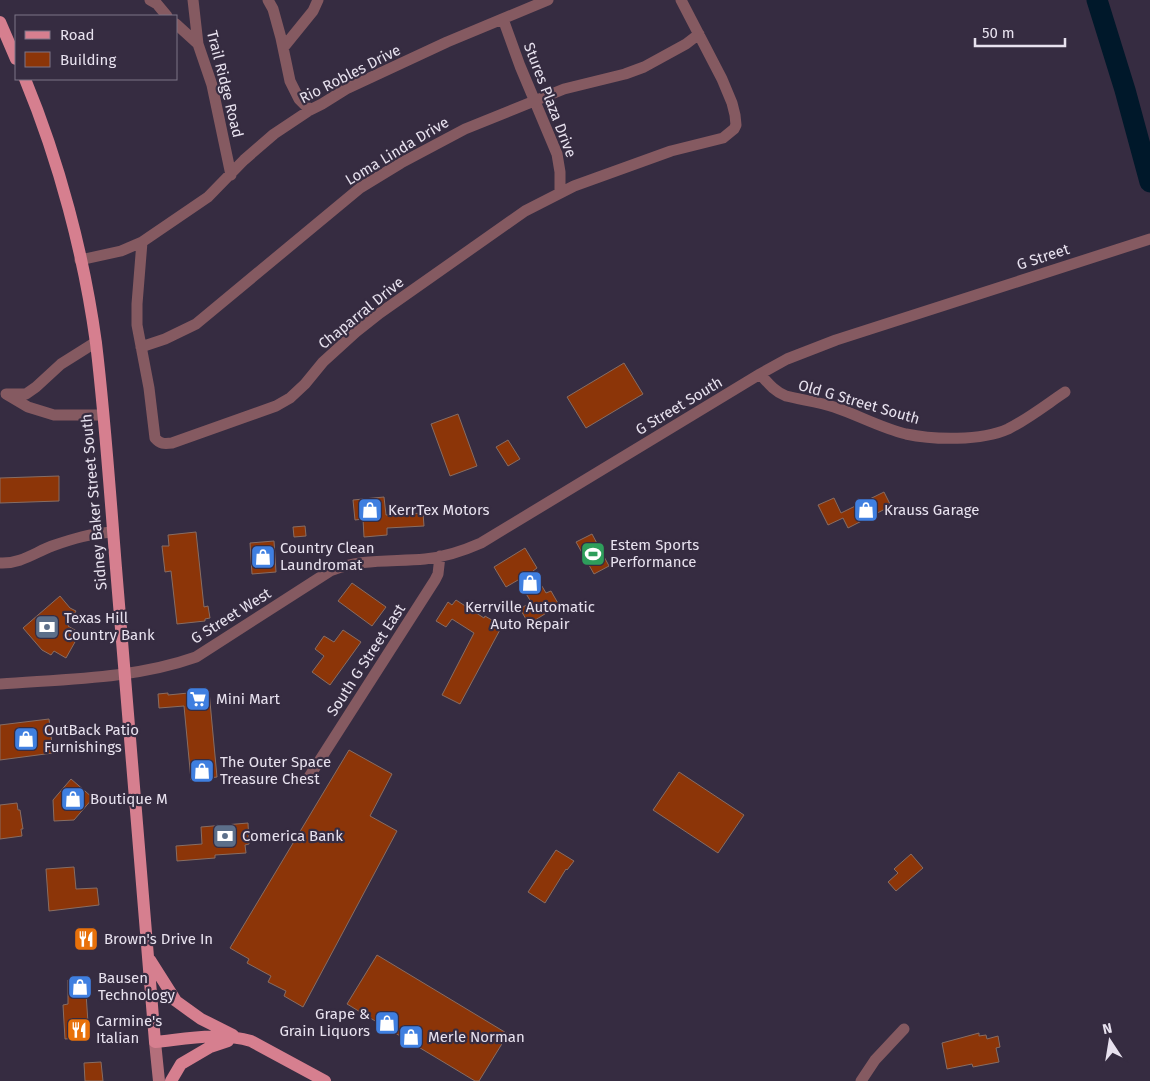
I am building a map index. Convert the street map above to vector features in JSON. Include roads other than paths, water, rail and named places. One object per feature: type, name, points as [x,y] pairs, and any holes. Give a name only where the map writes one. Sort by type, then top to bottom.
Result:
[{"type":"main road","points":[[0,22],[15,57]]},
{"type":"main road","name":"Sidney Baker Street South","points":[[24,80],[52,153],[67,203],[96,342],[159,1081]]},
{"type":"main road","points":[[147,956],[176,1001],[201,1019],[238,1037],[251,1041],[325,1081]]},
{"type":"main road","points":[[155,1042],[225,1036],[238,1037]]},
{"type":"main road","points":[[170,1081],[181,1064],[210,1047],[238,1037]]},
{"type":"street","points":[[150,0],[157,4],[166,15]]},
{"type":"street","name":"Trail Ridge Road","points":[[193,0],[198,44],[212,85],[231,175]]},
{"type":"street","points":[[268,0],[273,9],[284,48],[290,81],[296,94],[310,110]]},
{"type":"street","points":[[284,48],[313,11],[318,0]]},
{"type":"street","points":[[681,0],[699,34]]},
{"type":"street","name":"Rio Robles Drive","points":[[80,260],[121,250],[142,242],[194,208],[231,175],[262,143],[310,110],[346,89],[447,42],[543,1]]},
{"type":"street","name":"Stures Plaza Drive","points":[[503,19],[558,154],[560,192]]},
{"type":"street","points":[[178,26],[198,44]]},
{"type":"street","name":"Loma Linda Drive","points":[[141,347],[165,339],[196,324],[360,188],[442,140],[488,118],[564,88],[625,74],[644,67],[686,44],[699,34]]},
{"type":"street","name":"Chaparral Drive","points":[[142,242],[137,325],[149,388],[155,438],[160,443],[166,444],[276,406],[290,398],[330,356],[380,313],[525,211],[560,192],[626,166],[671,151],[723,138],[736,125],[732,102],[699,34]]},
{"type":"street","name":"G Street","points":[[946,304],[1150,239]]},
{"type":"street","name":"G Street South","points":[[440,556],[465,550],[481,543],[787,359],[818,346],[946,304]]},
{"type":"street","points":[[3,393],[26,394],[61,364],[96,342]]},
{"type":"street","name":"Old G Street South","points":[[760,374],[778,393],[786,396],[834,407],[906,434],[936,437],[971,437],[1006,430],[1066,392]]},
{"type":"street","points":[[3,393],[28,407],[54,415],[103,415]]},
{"type":"street","points":[[0,563],[29,558],[50,547],[84,535],[113,532]]},
{"type":"street","name":"G Street West","points":[[0,684],[125,673],[174,664],[196,657],[339,567],[363,561],[426,559],[440,556]]},
{"type":"street","name":"South G Street East","points":[[309,777],[435,580],[438,574],[440,556]]},
{"type":"street","points":[[861,1081],[874,1060],[904,1029]]},
{"type":"waterway","points":[[1097,0],[1125,90],[1150,182]]},
{"type":"place","name":"KerrTex Motors","points":[[370,510]]},
{"type":"place","name":"Krauss Garage","points":[[866,510]]},
{"type":"place","name":"Estem Sports Performance","points":[[593,554]]},
{"type":"place","name":"Country Clean Laundromat","points":[[263,557]]},
{"type":"place","name":"Kerrville Automatic Auto Repair","points":[[530,583]]},
{"type":"place","name":"Texas Hill Country Bank","points":[[47,627]]},
{"type":"place","name":"Mini Mart","points":[[198,699]]},
{"type":"place","name":"OutBack Patio Furnishings","points":[[26,739]]},
{"type":"place","name":"The Outer Space Treasure Chest","points":[[202,771]]},
{"type":"place","name":"Boutique M","points":[[73,799]]},
{"type":"place","name":"Comerica Bank","points":[[225,836]]},
{"type":"place","name":"Brown's Drive In","points":[[86,939]]},
{"type":"place","name":"Bausen Technology","points":[[80,987]]},
{"type":"place","name":"Grape & Grain Liquors","points":[[387,1023]]},
{"type":"place","name":"Carmine's Italian","points":[[79,1030]]},
{"type":"place","name":"Merle Norman","points":[[411,1037]]}]
